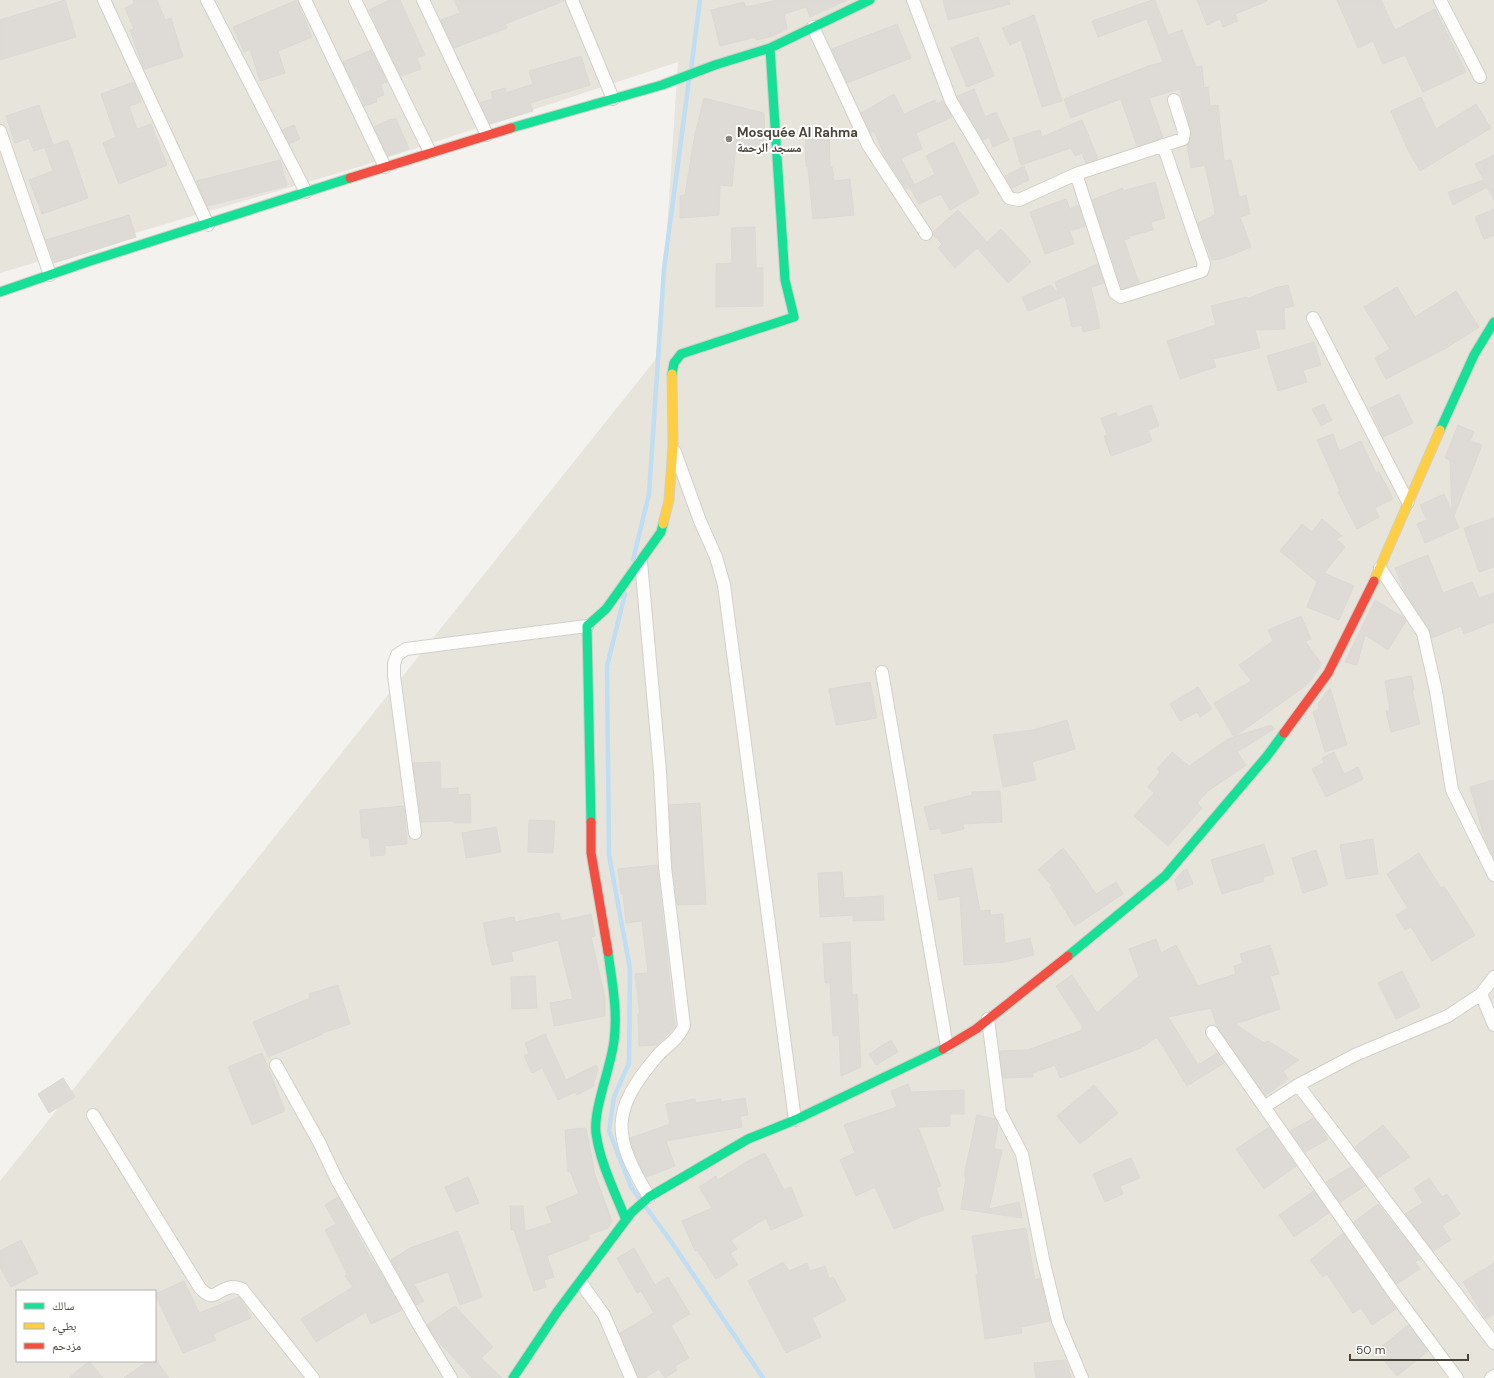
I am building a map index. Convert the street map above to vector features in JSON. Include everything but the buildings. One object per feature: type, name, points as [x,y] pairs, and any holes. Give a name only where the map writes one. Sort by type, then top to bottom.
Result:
[{"type":"street","points":[[104,0],[208,225]]},
{"type":"street","points":[[207,0],[306,192]]},
{"type":"street","points":[[305,0],[385,167]]},
{"type":"street","points":[[355,0],[430,152]]},
{"type":"street","points":[[423,0],[487,135]]},
{"type":"street","points":[[572,0],[613,99]]},
{"type":"street","points":[[0,292],[90,261],[208,225],[430,152],[613,99],[770,48],[813,27],[854,3],[870,0]]},
{"type":"street","points":[[914,0],[951,101],[1009,198],[1019,200],[1076,174],[1183,139],[1184,132],[1174,100]]},
{"type":"street","points":[[1440,0],[1480,78]]},
{"type":"street","points":[[813,27],[868,145],[926,234]]},
{"type":"street","points":[[415,833],[394,676],[394,664],[397,655],[406,649],[587,626],[606,609],[662,532],[669,500],[673,446],[672,377],[674,362],[681,354],[693,349],[794,317],[785,280],[770,48]]},
{"type":"street","points":[[0,131],[50,275]]},
{"type":"street","points":[[1076,174],[1115,293],[1121,297],[1202,271],[1204,264],[1163,145]]},
{"type":"street","points":[[1313,318],[1408,502]]},
{"type":"street","points":[[512,1378],[557,1312],[581,1283],[628,1216],[647,1199],[748,1140],[794,1120],[947,1047],[988,1019],[1093,936],[1165,876],[1267,756],[1328,673],[1380,568],[1457,390],[1474,355],[1494,322]]},
{"type":"street","points":[[673,446],[700,521],[716,557],[724,585],[794,1120]]},
{"type":"street","points":[[641,562],[660,771],[665,867],[684,1026],[680,1036],[659,1054],[634,1086],[621,1115],[621,1138],[633,1170],[647,1199]]},
{"type":"street","points":[[1380,568],[1423,633],[1436,691],[1452,790],[1494,875]]},
{"type":"street","points":[[587,626],[591,759],[591,853],[615,997],[614,1040],[610,1066],[597,1112],[596,1133],[605,1167],[628,1216]]},
{"type":"street","points":[[882,672],[947,1047]]},
{"type":"street","points":[[1264,1107],[1298,1085],[1355,1055],[1448,1016],[1481,994],[1494,976]]},
{"type":"street","points":[[1481,994],[1494,1025]]},
{"type":"street","points":[[988,1019],[1000,1112],[1022,1154],[1043,1259],[1058,1321],[1082,1378]]},
{"type":"street","points":[[1212,1032],[1396,1296],[1457,1378]]},
{"type":"street","points":[[276,1065],[319,1142],[337,1180],[420,1327],[451,1378]]},
{"type":"street","points":[[1298,1085],[1494,1343]]},
{"type":"street","points":[[93,1115],[200,1288],[207,1295],[213,1296],[232,1287],[242,1289],[313,1378]]},
{"type":"street","points":[[581,1283],[604,1315],[630,1378]]},
{"type":"shaded area","points":[[0,0],[1494,0],[1494,1378],[0,1378],[0,1181],[659,355],[678,62],[362,166],[0,273]]},
{"type":"waterway","points":[[691,70],[700,0]]},
{"type":"waterway","points":[[633,560],[649,494],[664,269],[689,80]]},
{"type":"waterway","points":[[625,594],[607,666],[609,855],[630,969],[629,1063],[614,1097],[609,1131],[631,1187],[670,1240],[763,1378]]},
{"type":"traffic: fast","points":[[511,128],[662,85],[715,65],[770,48],[870,0]]},
{"type":"traffic: fast","points":[[672,374],[674,363],[681,354],[794,317],[785,280],[770,48]]},
{"type":"traffic: fast","points":[[0,292],[90,261],[350,178]]},
{"type":"traffic: fast","points":[[1440,430],[1474,355],[1494,322]]},
{"type":"traffic: fast","points":[[591,822],[587,626],[606,609],[661,532],[663,524]]},
{"type":"traffic: fast","points":[[1068,956],[1165,876],[1267,756],[1284,733]]},
{"type":"traffic: fast","points":[[608,952],[614,996],[615,1030],[612,1051],[597,1113],[596,1133],[604,1166],[626,1220]]},
{"type":"traffic: fast","points":[[513,1378],[557,1312],[631,1213],[649,1197],[748,1139],[795,1120],[943,1049]]},
{"type":"traffic: slow","points":[[663,524],[669,500],[673,446],[672,374]]},
{"type":"traffic: slow","points":[[1374,581],[1440,430]]},
{"type":"traffic: jam","points":[[350,178],[511,128]]},
{"type":"traffic: jam","points":[[1284,733],[1328,673],[1374,581]]},
{"type":"traffic: jam","points":[[591,822],[591,853],[608,952]]},
{"type":"traffic: jam","points":[[943,1049],[976,1029],[1068,956]]},
{"type":"place","name":"Mosquée Al Rahma مسجد الرحمة","points":[[729,139]]}]
